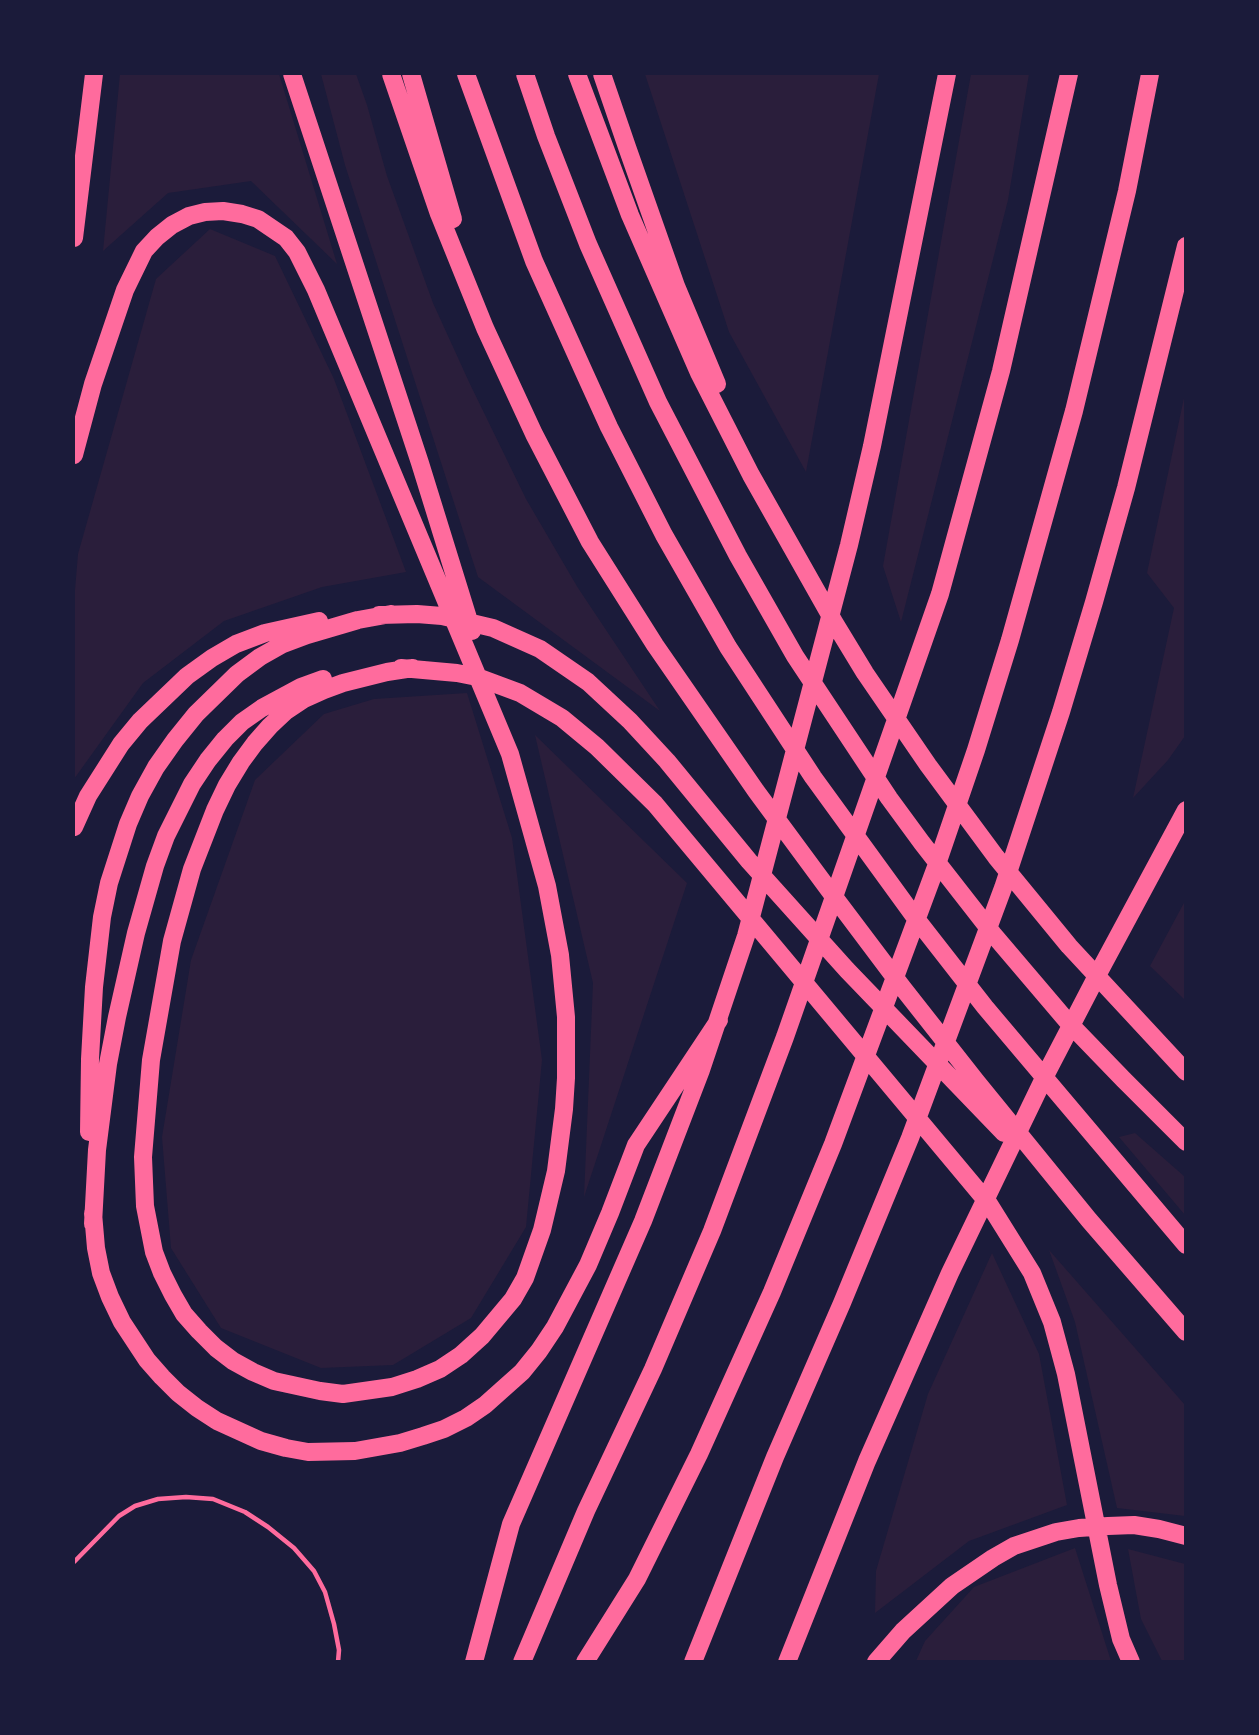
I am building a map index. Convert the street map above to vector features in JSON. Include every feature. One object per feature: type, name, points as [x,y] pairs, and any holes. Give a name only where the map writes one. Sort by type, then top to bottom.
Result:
[{"type":"highway","points":[[74,238],[94,74]]},
{"type":"highway","points":[[292,74],[420,463],[510,754],[547,886],[555,924],[566,1017],[566,1078],[561,1140],[549,1204],[534,1255],[517,1292],[498,1319],[482,1336],[461,1355],[440,1369],[392,1387],[343,1394],[274,1381],[233,1361],[199,1331],[184,1314],[172,1295],[154,1252],[145,1206],[143,1157],[151,1060],[172,941],[203,838],[227,785],[255,742],[286,711],[304,699],[364,677],[413,668]]},
{"type":"highway","points":[[391,74],[439,214],[485,328],[534,434],[590,542],[687,693],[796,845],[889,969],[1089,1220],[1185,1332]]},
{"type":"highway","points":[[411,74],[485,328]]},
{"type":"highway","points":[[466,74],[534,261],[579,363],[664,536],[728,647],[813,777],[886,879],[985,1007],[1185,1245]]},
{"type":"highway","points":[[525,74],[567,190],[615,307],[663,412],[747,574],[795,656],[857,751],[922,843],[986,925],[1067,1021],[1185,1142]]},
{"type":"highway","points":[[577,74],[608,162],[699,373],[768,505],[865,673],[928,765],[1032,902],[1185,1072]]},
{"type":"highway","points":[[603,74],[676,286],[768,505]]},
{"type":"highway","points":[[474,1662],[511,1524],[643,1221],[719,1020],[746,936],[849,545],[872,446],[947,74]]},
{"type":"highway","points":[[1027,255],[1059,74]]},
{"type":"highway","points":[[522,1662],[586,1511],[648,1379],[712,1231],[785,1037],[940,594],[1001,371],[1069,74]]},
{"type":"highway","points":[[585,1662],[637,1579],[699,1454],[748,1345],[833,1144],[936,867],[1010,640],[1069,433],[1127,190],[1150,74]]},
{"type":"highway","points":[[74,455],[111,327],[125,290],[144,251],[172,225],[189,216],[205,212],[223,211],[242,214],[258,219],[273,228],[286,238],[297,252],[312,279],[510,754]]},
{"type":"highway","points":[[693,1662],[775,1457],[842,1304],[910,1138],[1003,888],[1094,602],[1132,466],[1185,246]]},
{"type":"highway","points":[[74,827],[88,796],[127,737],[164,696],[187,675],[236,644],[265,633],[321,621],[352,616],[391,614],[442,616],[500,631],[540,649],[588,682],[630,721],[831,953],[1089,1220]]},
{"type":"highway","points":[[391,614],[358,620],[283,644],[237,674],[196,714],[175,740],[156,767],[128,824],[109,883],[98,951],[90,1047],[90,1172],[93,1224],[101,1272],[122,1322],[147,1359],[178,1393],[217,1421],[261,1441],[286,1448],[308,1452],[355,1451],[423,1437],[466,1418],[485,1405],[522,1372],[539,1351],[588,1265],[636,1145],[719,1020]]},
{"type":"highway","points":[[93,1224],[102,1109],[112,1041],[127,969],[155,866],[170,827],[192,784],[208,760],[242,722],[262,708],[301,687],[344,674],[389,668],[413,668],[456,673],[488,681],[520,693],[562,718],[597,747],[655,804],[988,1204],[1032,1273],[1052,1322],[1066,1374],[1108,1585],[1121,1639],[1131,1662]]},
{"type":"highway","points":[[787,1662],[867,1461],[951,1272],[1046,1074],[1185,810]]},
{"type":"highway","points":[[876,1662],[903,1631],[952,1586],[993,1558],[1025,1542],[1056,1532],[1108,1526],[1151,1528],[1185,1536]]},
{"type":"lane","points":[[74,1562],[119,1516],[135,1506],[158,1499],[186,1497],[213,1499],[245,1512],[268,1527],[294,1548],[314,1571],[324,1592],[334,1624],[339,1650],[338,1662]]},
{"type":"shaded area","points":[[120,74],[279,74],[337,264],[251,181],[168,193],[103,251]]},
{"type":"shaded area","points":[[321,74],[356,74],[387,176],[433,303],[469,382],[526,499],[578,588],[660,711],[478,577],[345,165]]},
{"type":"shaded area","points":[[645,74],[879,74],[806,472],[729,332]]},
{"type":"shaded area","points":[[971,74],[1029,74],[1008,200],[901,622],[883,566]]},
{"type":"shaded area","points":[[210,229],[275,256],[334,379],[406,572],[322,587],[224,621],[143,683],[74,779],[74,602],[78,554],[156,279]]},
{"type":"shaded area","points":[[1185,393],[1185,736],[1168,760],[1133,798],[1174,608],[1147,573]]},
{"type":"shaded area","points":[[467,693],[512,838],[542,1060],[526,1227],[471,1318],[393,1365],[321,1368],[221,1328],[171,1248],[162,1137],[191,960],[255,780],[324,714],[374,699]]},
{"type":"shaded area","points":[[535,735],[687,883],[584,1197],[593,983]]},
{"type":"shaded area","points":[[1185,901],[1185,1000],[1150,966]]},
{"type":"shaded area","points":[[1135,1133],[1185,1177],[1185,1215],[1119,1137]]},
{"type":"shaded area","points":[[1049,1250],[1185,1405],[1185,1516],[1117,1508],[1075,1322]]},
{"type":"shaded area","points":[[992,1253],[1039,1354],[1067,1505],[969,1541],[875,1613],[876,1571],[928,1394]]},
{"type":"shaded area","points":[[1075,1548],[1111,1661],[916,1661],[925,1641],[974,1587]]},
{"type":"shaded area","points":[[1128,1549],[1185,1564],[1185,1661],[1162,1661],[1141,1619]]}]
